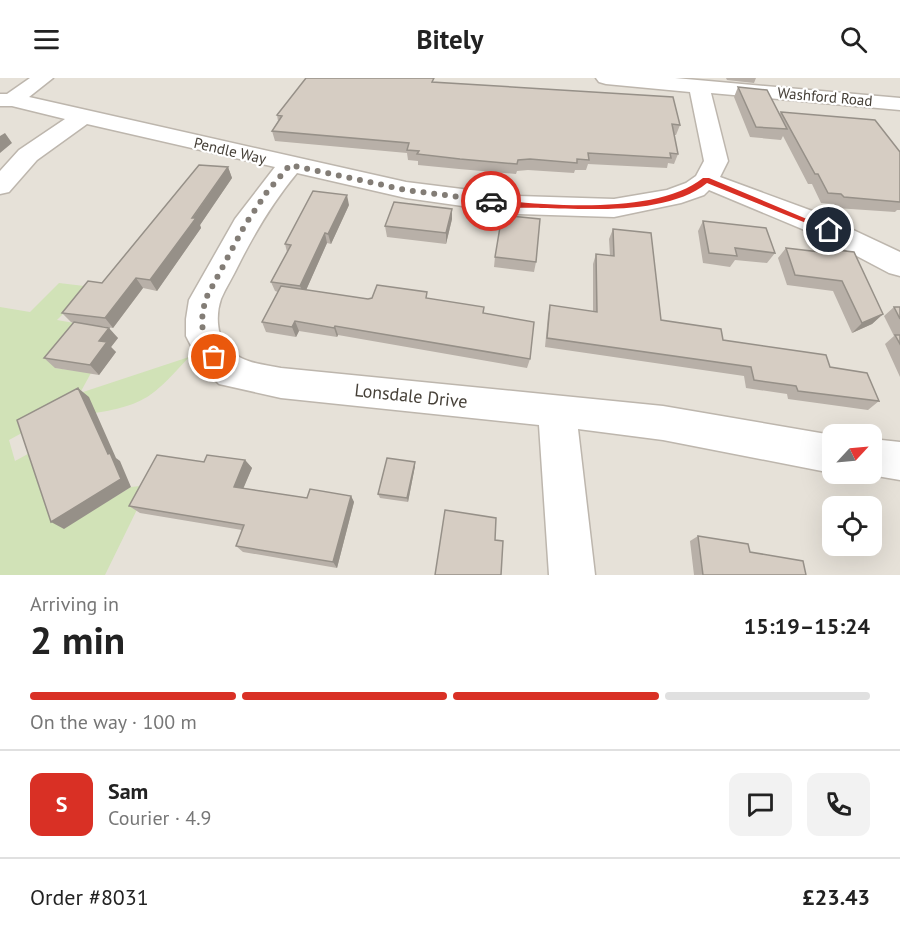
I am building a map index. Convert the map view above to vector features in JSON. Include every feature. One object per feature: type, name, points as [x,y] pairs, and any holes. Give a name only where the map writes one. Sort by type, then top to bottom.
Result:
[{"type":"street","name":"Pendle Way","points":[[6,100],[43,78]]},
{"type":"street","name":"Washford Road","points":[[606,78],[900,104]]},
{"type":"street","points":[[699,87],[716,161],[706,180],[785,210],[872,249],[900,265]]},
{"type":"street","name":"Pendle Way","points":[[6,100],[406,190],[518,205],[614,208],[672,197],[695,189],[706,180]]},
{"type":"street","points":[[0,186],[28,155],[82,117]]},
{"type":"street","name":"Lonsdale Drive","points":[[290,165],[267,192],[245,225],[205,300],[202,319],[203,336],[214,357],[232,373],[281,383],[663,423],[822,452]]},
{"type":"street","points":[[556,410],[572,575]]},
{"type":"street","points":[[882,459],[900,461]]},
{"type":"shaded area","points":[[0,78],[900,78],[900,575],[0,575]]},
{"type":"green space","points":[[59,283],[101,288],[57,320],[80,324],[55,368],[91,373],[80,393],[189,357],[158,389],[139,402],[95,413],[88,397],[9,440],[15,461],[37,449],[64,528],[131,487],[149,485],[105,575],[0,575],[0,307],[30,312]]},
{"type":"building","points":[[306,78],[434,78],[432,82],[673,97],[680,125],[672,124],[678,154],[670,153],[671,158],[588,153],[589,160],[577,159],[577,163],[530,159],[518,160],[517,164],[417,154],[419,151],[407,150],[409,143],[272,131],[282,116],[277,115]]},
{"type":"building","points":[[738,87],[767,90],[787,129],[756,127]]},
{"type":"building","points":[[781,112],[875,120],[900,152],[900,202],[844,197],[841,194],[828,193]]},
{"type":"building","points":[[199,165],[228,167],[192,218],[196,218],[150,280],[136,278],[105,318],[62,313],[88,281],[102,283]]},
{"type":"building","points":[[313,191],[347,195],[328,234],[325,233],[300,286],[271,282],[291,245],[285,244]]},
{"type":"building","points":[[394,202],[452,209],[446,233],[385,226]]},
{"type":"building","points":[[502,215],[540,219],[536,262],[495,257]]},
{"type":"building","points":[[703,221],[766,228],[775,253],[735,248],[737,256],[709,253]]},
{"type":"building","points":[[613,229],[651,233],[661,320],[721,329],[723,340],[826,355],[830,367],[867,373],[879,401],[798,391],[796,386],[754,380],[751,367],[547,338],[550,305],[597,312],[596,254],[614,256]]},
{"type":"building","points":[[786,248],[829,253],[827,249],[854,252],[883,314],[862,323],[842,281],[795,275]]},
{"type":"building","points":[[377,285],[427,292],[426,298],[484,307],[483,313],[534,322],[530,359],[335,326],[334,328],[295,321],[292,327],[262,322],[281,286],[368,299],[372,298]]},
{"type":"building","points":[[894,307],[900,307],[900,319]]},
{"type":"building","points":[[74,322],[109,328],[99,341],[107,342],[90,365],[44,358]]},
{"type":"building","points":[[78,388],[121,479],[51,522],[17,420]]},
{"type":"building","points":[[157,455],[204,462],[207,455],[245,460],[234,487],[307,498],[310,489],[351,496],[333,562],[236,546],[244,525],[129,506]]},
{"type":"building","points":[[387,458],[415,462],[407,498],[378,494]]},
{"type":"building","points":[[445,510],[496,518],[495,540],[503,541],[501,575],[435,575]]},
{"type":"building","points":[[698,536],[748,544],[750,552],[803,561],[806,575],[703,575]]},
{"type":"way so far","points":[[214,357],[203,336],[202,319],[205,300],[245,225],[267,192],[290,165],[406,190],[491,201]]},
{"type":"route","points":[[491,201],[518,205],[614,208],[672,197],[695,189],[706,180],[785,210],[829,230]]}]
